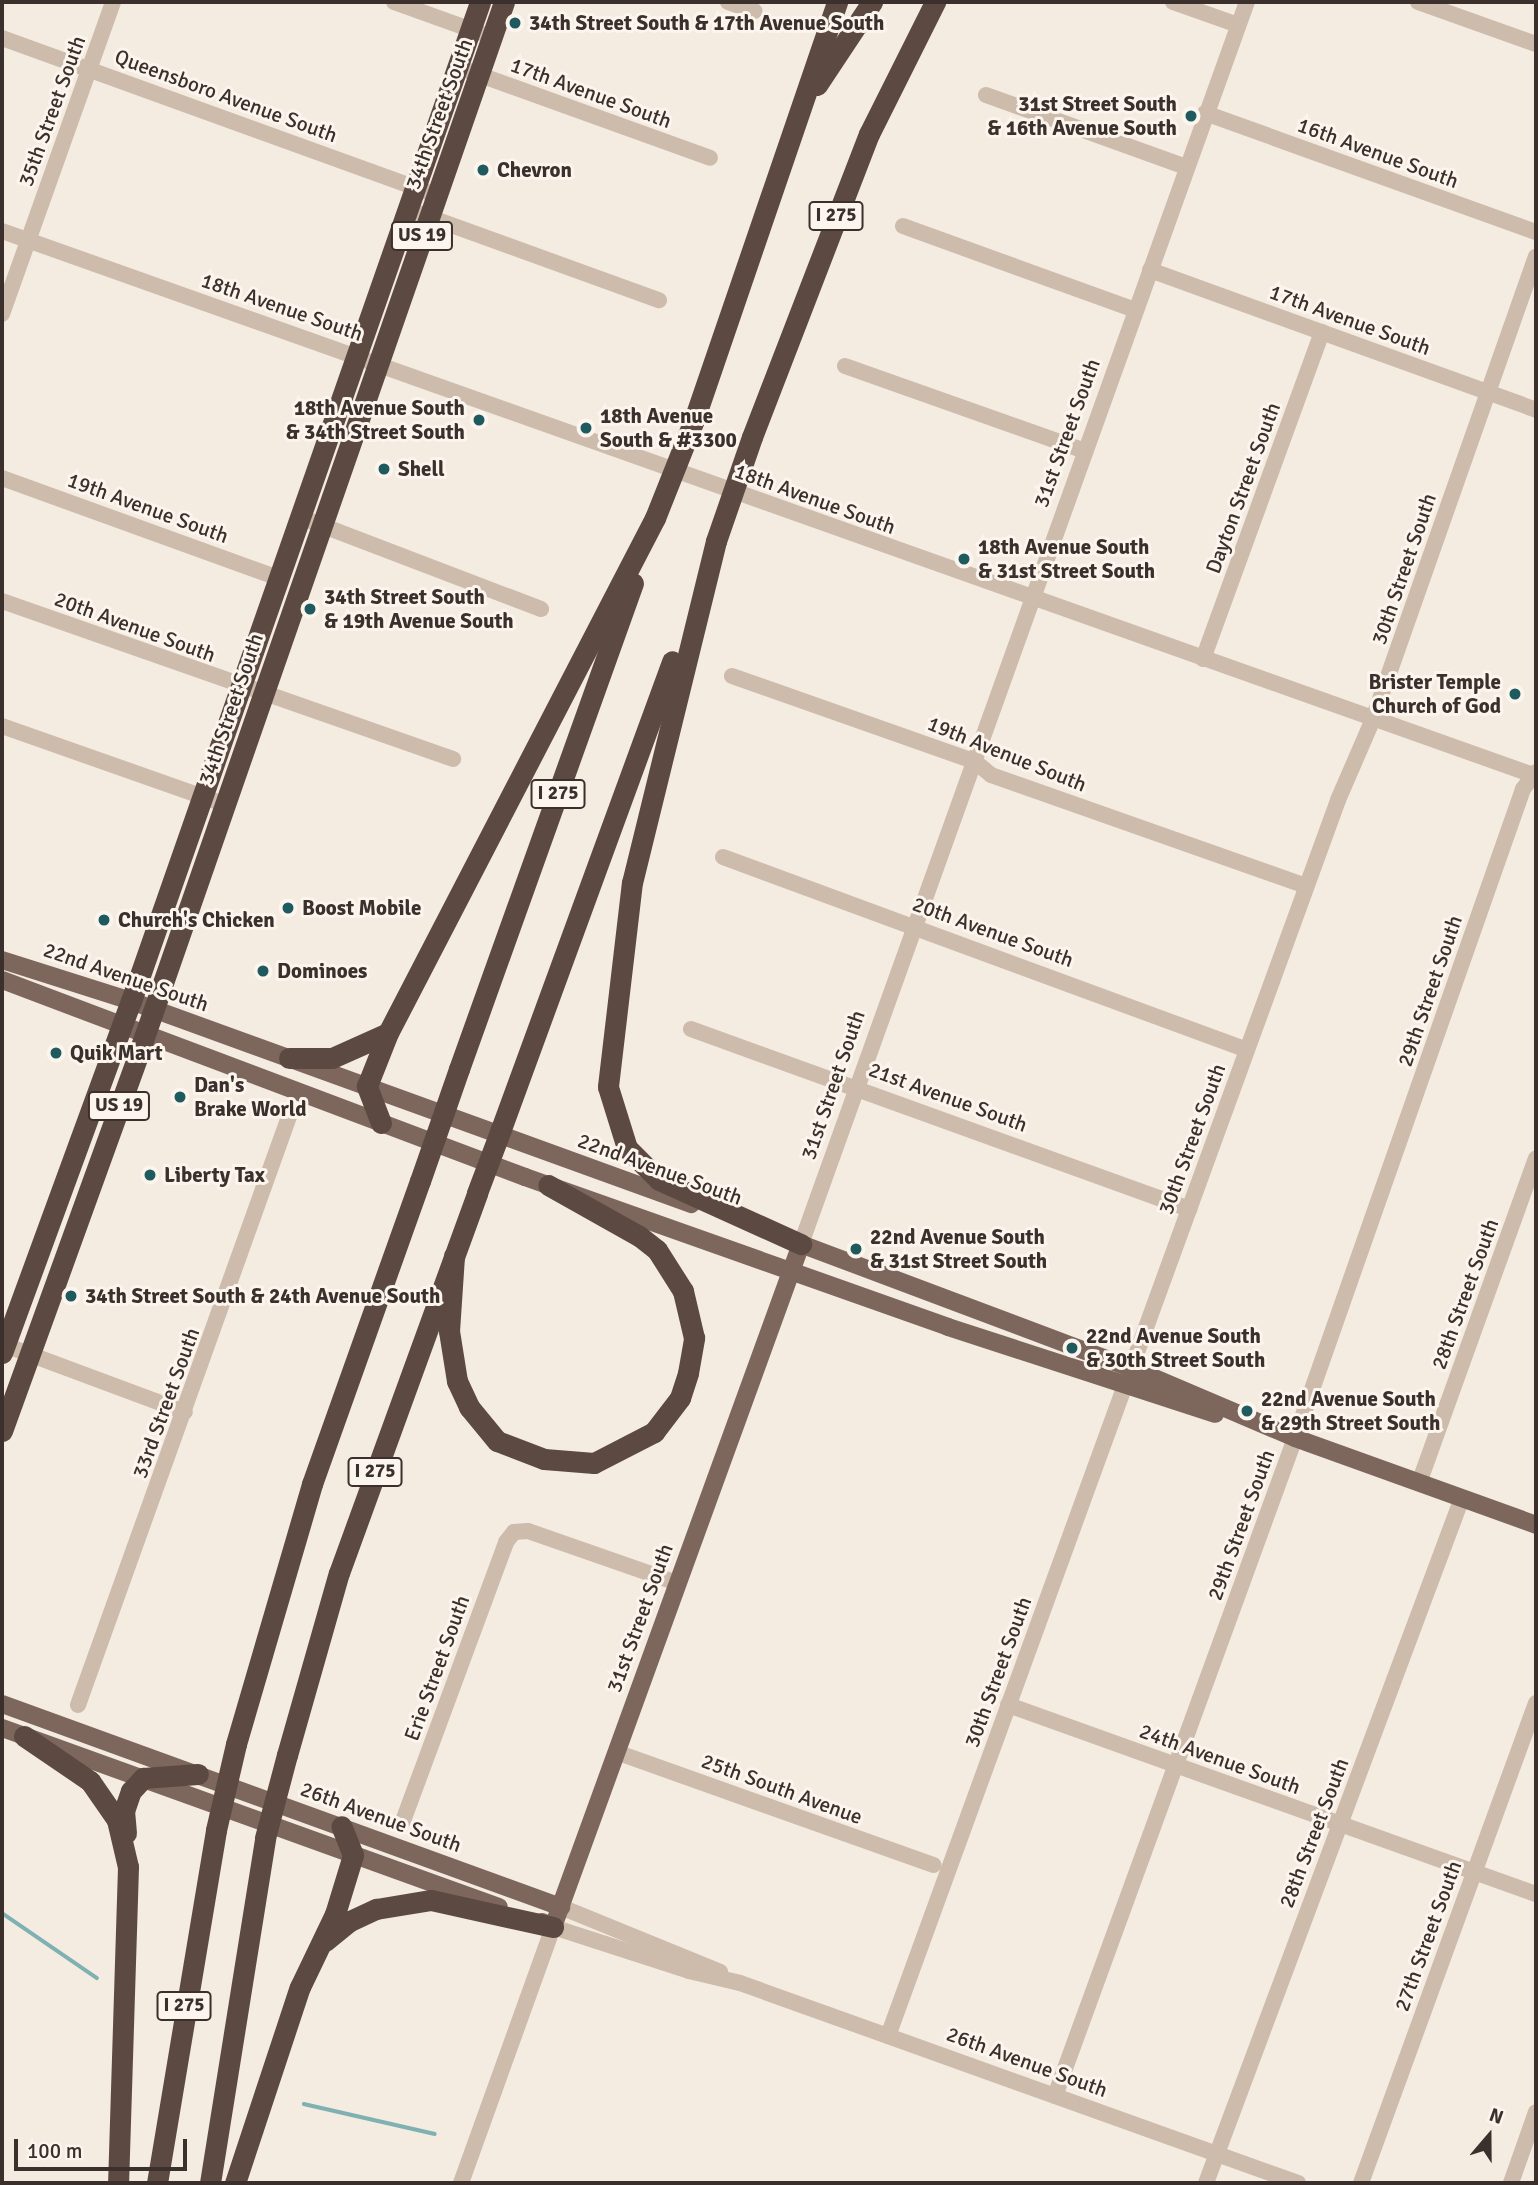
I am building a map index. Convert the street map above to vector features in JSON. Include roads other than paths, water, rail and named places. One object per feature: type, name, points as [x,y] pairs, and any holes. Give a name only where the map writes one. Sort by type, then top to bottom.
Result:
[{"type":"highway","name":"34th Street South","points":[[3,1348],[131,1001],[480,2]]},
{"type":"highway","name":"34th Street South","points":[[2,1431],[145,1036],[223,804],[504,2]]},
{"type":"highway","name":"I 275","points":[[157,2183],[216,1830],[236,1744],[312,1484],[655,518],[694,420],[837,2]]},
{"type":"highway","points":[[799,112],[872,2]]},
{"type":"highway","name":"I 275","points":[[210,2183],[265,1838],[339,1573],[752,437],[869,135],[935,2]]},
{"type":"highway","points":[[381,1124],[367,1086],[388,1033],[655,518]]},
{"type":"highway","points":[[716,541],[632,882],[608,1087],[627,1148],[659,1180],[801,1244]]},
{"type":"highway","points":[[289,1058],[332,1058],[388,1033]]},
{"type":"highway","points":[[454,1256],[449,1331],[457,1381],[469,1407],[497,1441],[544,1460],[594,1463],[654,1432],[680,1398],[688,1373],[694,1338],[683,1291],[657,1250],[639,1236],[548,1185]]},
{"type":"highway","points":[[24,1737],[90,1781],[117,1820],[128,1867]]},
{"type":"highway","points":[[118,2183],[128,1867],[124,1811],[131,1791],[143,1778],[198,1774]]},
{"type":"highway","points":[[235,2183],[309,1963],[335,1914],[353,1855],[341,1826]]},
{"type":"highway","points":[[309,1963],[327,1939],[350,1921],[400,1904],[431,1900],[557,1917]]},
{"type":"main road","name":"22nd Avenue South","points":[[2,960],[131,1001],[801,1244],[1131,1368],[1295,1438],[1536,1525]]},
{"type":"main road","name":"22nd Avenue South","points":[[2,980],[121,1027],[548,1185],[1124,1387],[1295,1438]]},
{"type":"main road","name":"31st Street South","points":[[557,1917],[801,1244]]},
{"type":"main road","name":"26th Avenue South","points":[[2,1704],[341,1826],[557,1917]]},
{"type":"main road","name":"26th Avenue South","points":[[2,1728],[353,1855],[557,1917]]},
{"type":"street","name":"35th Street South","points":[[2,314],[113,2]]},
{"type":"street","name":"17th Avenue South","points":[[394,2],[492,37]]},
{"type":"street","points":[[728,2],[754,11]]},
{"type":"street","points":[[1173,2],[1238,25]]},
{"type":"street","name":"31st Street South","points":[[801,1244],[1247,2]]},
{"type":"street","points":[[1418,2],[1536,44]]},
{"type":"street","name":"Queensboro Avenue South","points":[[2,38],[436,195]]},
{"type":"street","name":"17th Avenue South","points":[[457,67],[710,158]]},
{"type":"street","points":[[986,96],[1186,167]]},
{"type":"street","name":"16th Avenue South","points":[[1205,113],[1536,232]]},
{"type":"street","points":[[407,209],[659,300]]},
{"type":"street","points":[[903,226],[1135,310]]},
{"type":"street","name":"18th Avenue South","points":[[2,231],[356,355],[1032,599],[1536,775]]},
{"type":"street","name":"30th Street South","points":[[888,2036],[1306,887],[1373,719],[1536,257]]},
{"type":"street","name":"17th Avenue South","points":[[1150,270],[1536,410]]},
{"type":"street","name":"Dayton Street South","points":[[1203,659],[1322,332]]},
{"type":"street","points":[[845,366],[1085,451]]},
{"type":"street","name":"19th Avenue South","points":[[2,478],[279,578]]},
{"type":"street","points":[[300,517],[541,609]]},
{"type":"street","name":"20th Avenue South","points":[[2,601],[240,688],[264,691],[453,759]]},
{"type":"street","name":"19th Avenue South","points":[[732,676],[974,761],[991,775],[1306,887]]},
{"type":"street","points":[[2,726],[223,804]]},
{"type":"street","name":"29th Street South","points":[[1055,2096],[1295,1438],[1523,789],[1536,775]]},
{"type":"street","name":"20th Avenue South","points":[[723,857],[914,925],[1247,1050]]},
{"type":"street","name":"21st Avenue South","points":[[691,1029],[856,1085],[1189,1209]]},
{"type":"street","name":"33rd Street South","points":[[78,1705],[290,1114]]},
{"type":"street","name":"28th Street South","points":[[1419,1483],[1536,1158]]},
{"type":"street","points":[[3,1348],[185,1412]]},
{"type":"street","name":"28th Street South","points":[[1206,2183],[1462,1498]]},
{"type":"street","name":"Erie Street South","points":[[403,1821],[506,1542],[514,1532],[528,1531],[677,1583]]},
{"type":"street","name":"27th Street South","points":[[1362,2183],[1536,1703]]},
{"type":"street","name":"24th Avenue South","points":[[1009,1705],[1536,1894]]},
{"type":"street","name":"25th South Avenue","points":[[616,1752],[934,1865]]},
{"type":"street","name":"31st Street South","points":[[461,2183],[557,1917]]},
{"type":"street","name":"26th Avenue South","points":[[557,1917],[689,1971],[740,1983],[1298,2183]]},
{"type":"street","points":[[1511,2183],[1536,2112]]},
{"type":"waterway","points":[[2,1913],[97,1978]]},
{"type":"waterway","points":[[304,2104],[435,2134]]},
{"type":"place","name":"34th Street South & 17th Avenue South","points":[[515,23]]},
{"type":"place","name":"31st Street South & 16th Avenue South","points":[[1191,116]]},
{"type":"place","name":"Chevron","points":[[483,170]]},
{"type":"place","name":"18th Avenue South & 34th Street South","points":[[479,420]]},
{"type":"place","name":"18th Avenue South & #3300","points":[[586,428]]},
{"type":"place","name":"Shell","points":[[384,469]]},
{"type":"place","name":"18th Avenue South & 31st Street South","points":[[964,559]]},
{"type":"place","name":"34th Street South & 19th Avenue South","points":[[310,609]]},
{"type":"place","name":"Brister Temple Church of God","points":[[1515,694]]},
{"type":"place","name":"Boost Mobile","points":[[288,908]]},
{"type":"place","name":"Church's Chicken","points":[[104,920]]},
{"type":"place","name":"Dominoes","points":[[263,971]]},
{"type":"place","name":"Quik Mart","points":[[56,1053]]},
{"type":"place","name":"Dan's Brake World","points":[[180,1097]]},
{"type":"place","name":"Liberty Tax","points":[[150,1175]]},
{"type":"place","name":"22nd Avenue South & 31st Street South","points":[[856,1249]]},
{"type":"place","name":"34th Street South & 24th Avenue South","points":[[71,1296]]},
{"type":"place","name":"22nd Avenue South & 30th Street South","points":[[1072,1348]]},
{"type":"place","name":"22nd Avenue South & 29th Street South","points":[[1247,1411]]}]
